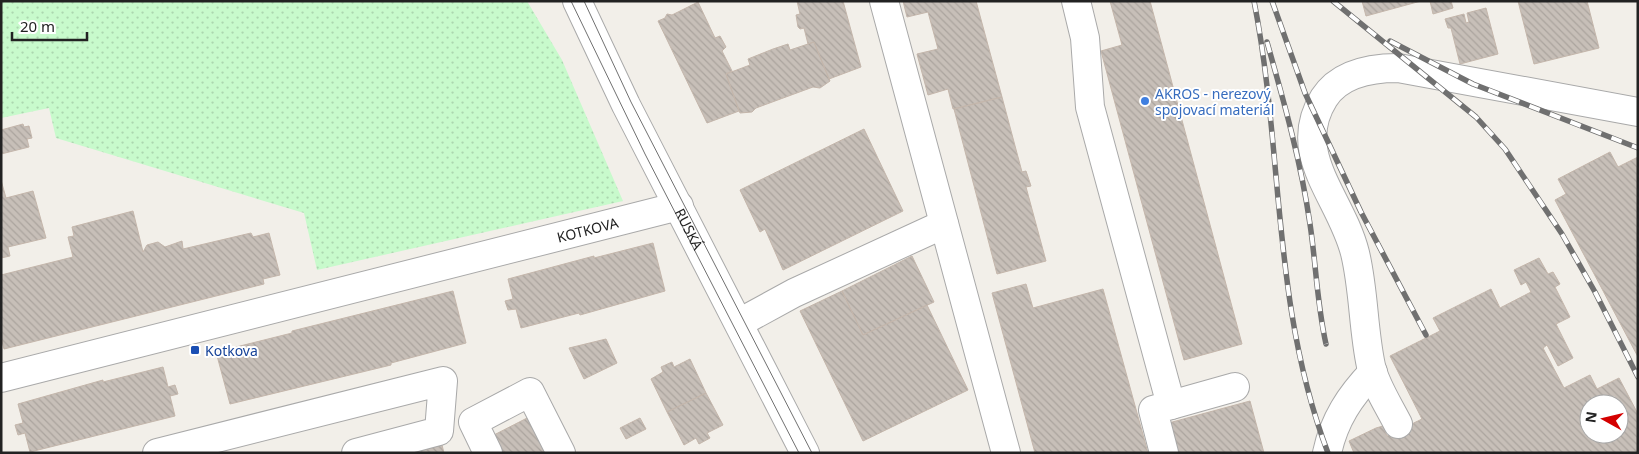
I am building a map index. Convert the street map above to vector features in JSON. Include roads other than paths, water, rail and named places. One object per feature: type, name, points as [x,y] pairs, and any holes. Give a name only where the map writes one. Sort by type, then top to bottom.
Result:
[{"type":"street","points":[[884,1],[1006,453]]},
{"type":"street","points":[[1076,1],[1085,38],[1090,107],[1171,404]]},
{"type":"street","name":"RUSKÁ","points":[[585,3],[626,105],[805,453]]},
{"type":"street","points":[[1398,424],[1373,372],[1358,266],[1350,233],[1318,168],[1311,146],[1312,124],[1327,94],[1339,82],[1359,73],[1380,68],[1398,68],[1638,112]]},
{"type":"street","name":"KOTKOVA","points":[[1,378],[679,206]]},
{"type":"street","points":[[739,323],[794,293],[944,224]]},
{"type":"street","points":[[1327,453],[1340,414],[1352,394],[1373,372]]},
{"type":"street","points":[[157,453],[443,381],[439,431],[356,453]]},
{"type":"street","points":[[1164,453],[1153,410],[1235,387]]},
{"type":"street","points":[[488,453],[472,422],[530,392],[561,453]]},
{"type":"tram line","points":[[571,1],[645,154],[799,453]]},
{"type":"tram line","points":[[584,1],[631,102],[812,453]]},
{"type":"railway","points":[[1254,1],[1270,115],[1287,284],[1297,341],[1310,397],[1328,453]]},
{"type":"railway","points":[[1272,1],[1305,93],[1361,212],[1426,335]]},
{"type":"railway","points":[[1333,1],[1476,117],[1505,149],[1562,234],[1595,292],[1638,377]]},
{"type":"railway","points":[[1390,41],[1473,84],[1638,148]]},
{"type":"railway","points":[[1267,42],[1302,178],[1326,344]]},
{"type":"place","name":"AKROS - nerezový spojovací materiál","points":[[1145,101]]},
{"type":"place","name":"Kotkova","points":[[195,350]]}]
